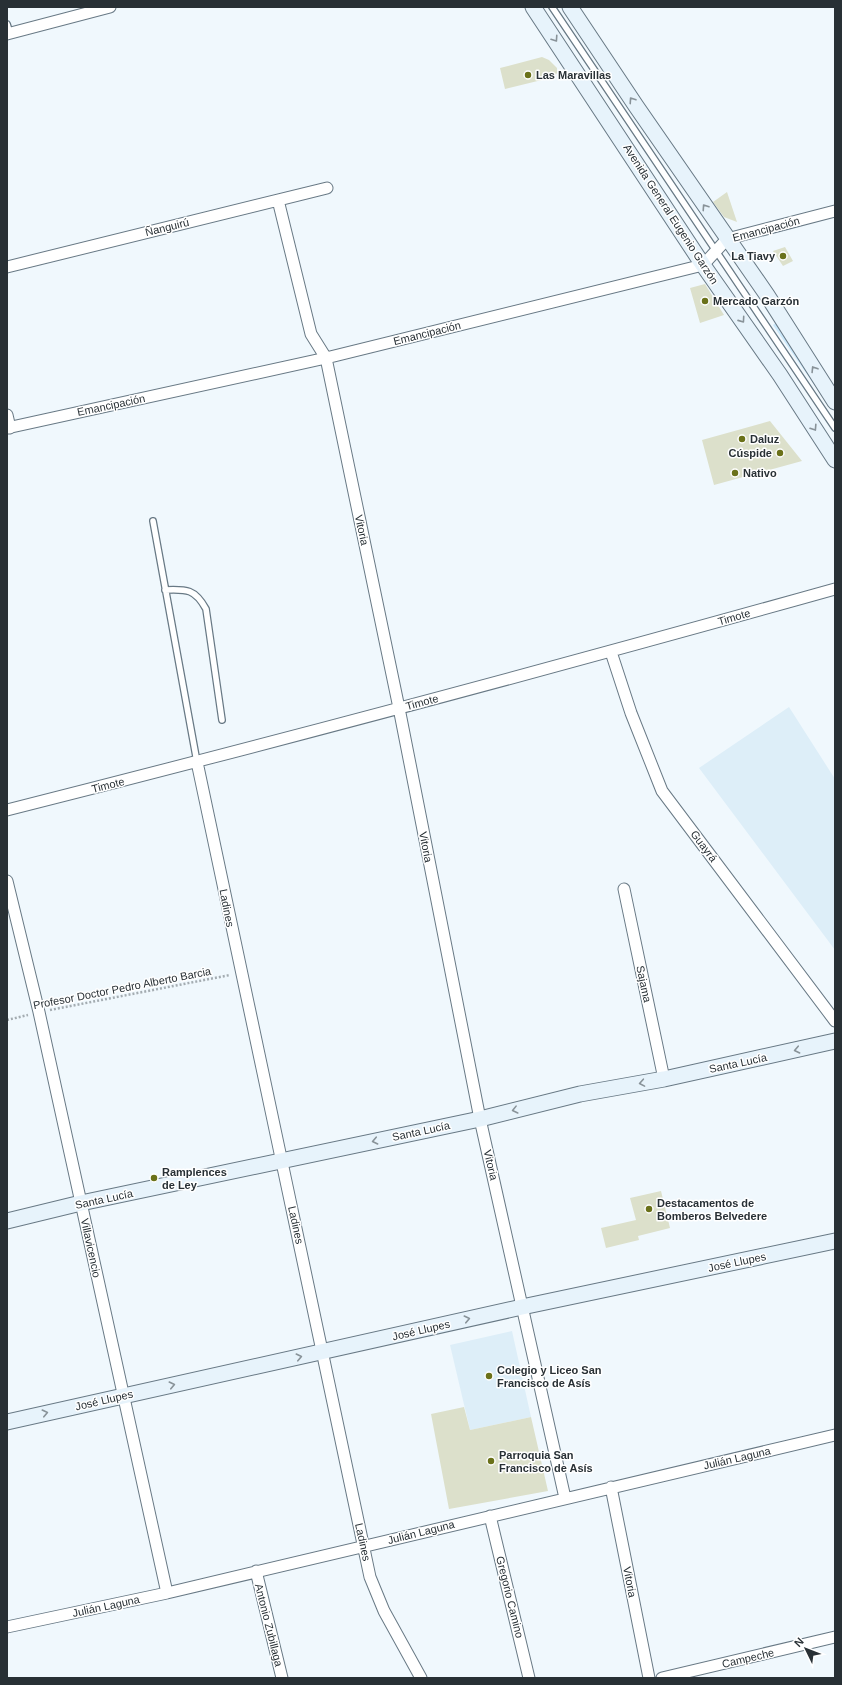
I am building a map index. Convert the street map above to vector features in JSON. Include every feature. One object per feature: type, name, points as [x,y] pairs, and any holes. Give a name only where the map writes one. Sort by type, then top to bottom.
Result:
[{"type":"street","points":[[8,30],[110,7]]},
{"type":"street","name":"Avenida General Eugenio Garzón","points":[[533,7],[703,265],[780,375],[835,460]]},
{"type":"street","points":[[570,7],[727,239],[767,295],[835,402]]},
{"type":"street","name":"Ñanguirú","points":[[7,267],[327,188]]},
{"type":"street","name":"Vitoria","points":[[278,200],[310,334],[326,358],[399,708],[480,1119],[565,1498]]},
{"type":"street","name":"Emancipación","points":[[8,428],[326,358],[703,265],[727,239],[835,211]]},
{"type":"street","points":[[7,415],[8,428]]},
{"type":"street","name":"Timote","points":[[7,810],[197,762],[611,652],[835,588]]},
{"type":"street","name":"Guayrá","points":[[611,652],[631,713],[662,791],[835,1020]]},
{"type":"street","name":"Ladines","points":[[197,762],[240,973],[282,1160],[370,1577],[379,1600],[422,1678]]},
{"type":"street","name":"Villavicencio","points":[[7,881],[39,1012],[167,1593]]},
{"type":"street","name":"Sajama","points":[[624,889],[664,1079]]},
{"type":"street","name":"Santa Lucía","points":[[7,1221],[81,1203],[480,1119],[580,1094],[664,1079],[835,1041]]},
{"type":"street","name":"José Llupes","points":[[7,1422],[522,1307],[835,1241]]},
{"type":"street","name":"Julián Laguna","points":[[7,1627],[167,1593],[835,1435]]},
{"type":"street","name":"Vitoria","points":[[611,1487],[649,1678]]},
{"type":"street","name":"Gregorio Camino","points":[[490,1516],[529,1678]]},
{"type":"street","name":"Antonio Zubillaga","points":[[256,1571],[282,1678]]},
{"type":"street","name":"Campeche","points":[[662,1678],[835,1637]]},
{"type":"lane","name":"Avenida General Eugenio Garzón","points":[[552,7],[835,428]]},
{"type":"lane","points":[[152,521],[197,762]]},
{"type":"lane","points":[[166,590],[182,589],[192,592],[200,598],[206,609],[222,720]]},
{"type":"path","name":"Profesor Doctor Pedro Alberto Barcia","points":[[7,1020],[39,1012],[240,973]]},
{"type":"shaded area","points":[[777,322],[816,385],[815,386],[773,325]]},
{"type":"shaded area","points":[[789,707],[835,779],[835,950],[699,768]]},
{"type":"shaded area","name":"Colegio y Liceo San Francisco de Asís","points":[[512,1331],[531,1417],[470,1430],[450,1345]]},
{"type":"building","name":"Las Maravillas","points":[[542,57],[549,60],[557,68],[557,73],[554,77],[505,89],[500,68]]},
{"type":"building","points":[[727,192],[737,222],[724,217],[713,202]]},
{"type":"building","name":"La Tiavy","points":[[785,247],[793,261],[783,266],[773,251]]},
{"type":"building","name":"Mercado Garzón","points":[[705,284],[724,315],[700,323],[690,288]]},
{"type":"building","name":"Nativo","points":[[770,421],[802,461],[714,485],[702,440]]},
{"type":"building","name":"Destacamentos de Bomberos Belvedere","points":[[661,1191],[670,1228],[638,1236],[639,1240],[606,1248],[601,1228],[636,1220],[630,1198]]},
{"type":"building","name":"Parroquia San Francisco de Asís","points":[[464,1407],[470,1430],[531,1417],[548,1491],[449,1509],[431,1414]]},
{"type":"place","name":"Las Maravillas","points":[[528,75]]},
{"type":"place","name":"La Tiavy","points":[[783,256]]},
{"type":"place","name":"Mercado Garzón","points":[[705,301]]},
{"type":"place","name":"Daluz","points":[[742,439]]},
{"type":"place","name":"Cúspide","points":[[780,453]]},
{"type":"place","name":"Nativo","points":[[735,473]]},
{"type":"place","name":"Ramplences de Ley","points":[[154,1178]]},
{"type":"place","name":"Destacamentos de Bomberos Belvedere","points":[[649,1209]]},
{"type":"place","name":"Colegio y Liceo San Francisco de Asís","points":[[489,1376]]},
{"type":"place","name":"Parroquia San Francisco de Asís","points":[[491,1461]]}]
